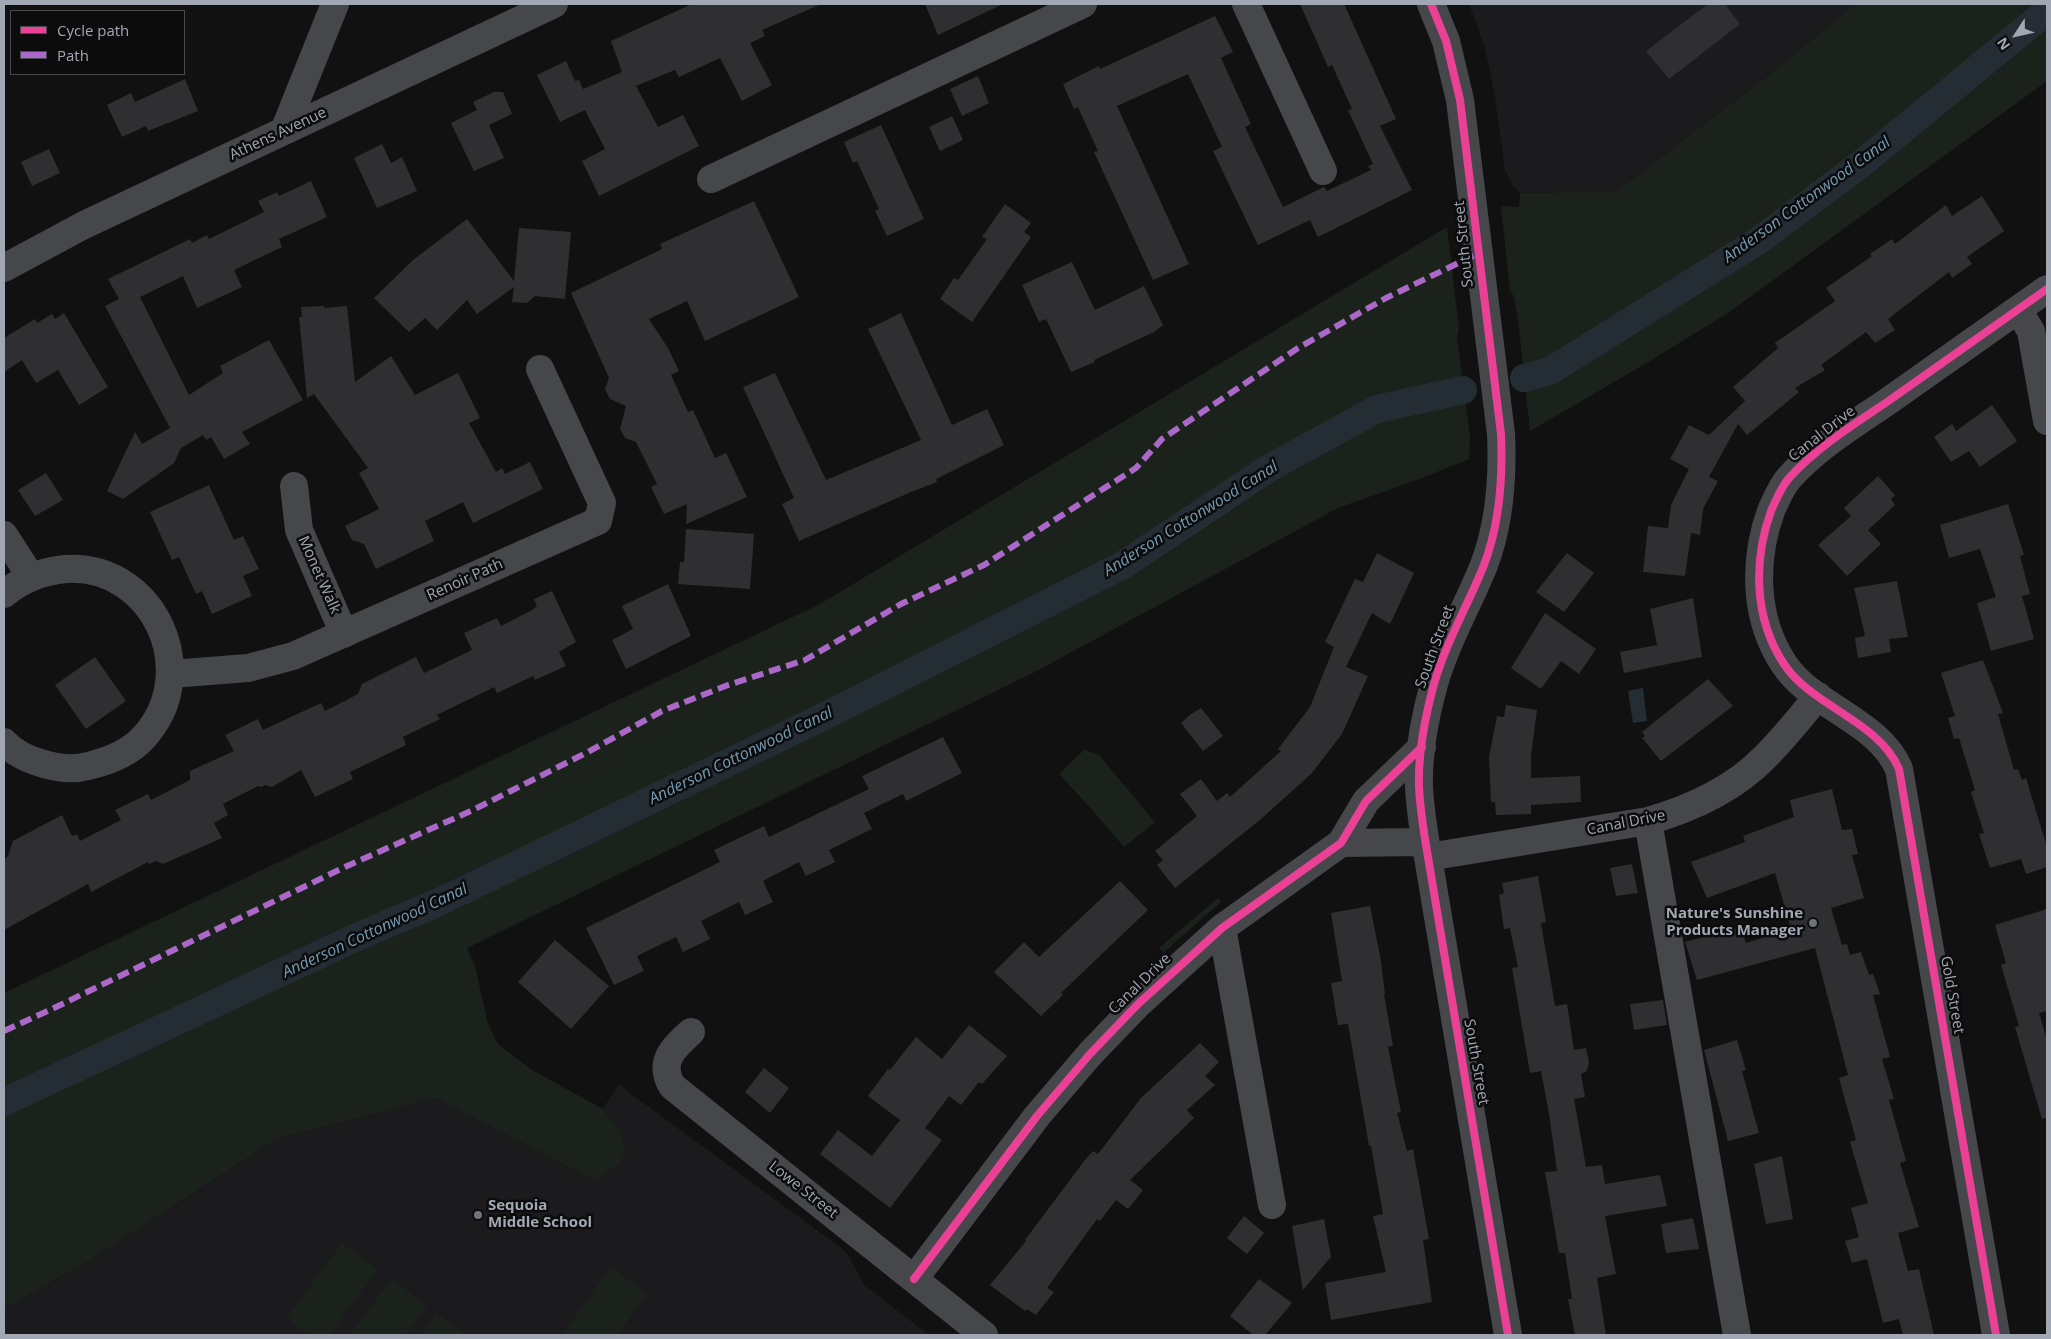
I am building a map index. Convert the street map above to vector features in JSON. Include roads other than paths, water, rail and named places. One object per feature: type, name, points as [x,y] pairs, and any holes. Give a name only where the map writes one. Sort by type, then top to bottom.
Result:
[{"type":"street","points":[[284,131],[335,4]]},
{"type":"street","points":[[711,179],[1083,4]]},
{"type":"street","points":[[1246,4],[1323,171]]},
{"type":"street","name":"South Street","points":[[1431,4],[1446,40],[1460,100],[1501,434],[1502,464],[1500,494],[1491,545],[1484,565],[1452,634],[1435,682],[1422,747],[1419,784],[1426,850],[1508,1335]]},
{"type":"street","name":"Athens Avenue","points":[[4,268],[84,225],[543,6]]},
{"type":"street","name":"Canal Drive","points":[[1341,843],[1426,850],[1648,821],[1694,805],[1747,773],[1765,758],[1818,696],[1799,681],[1785,666],[1772,641],[1762,604],[1759,573],[1760,551],[1766,525],[1774,503],[1788,479],[1823,447],[2047,289]]},
{"type":"street","points":[[2018,310],[2031,331],[2047,421]]},
{"type":"street","name":"Renoir Path","points":[[171,674],[248,668],[292,656],[598,521],[602,503],[540,369]]},
{"type":"street","name":"Monet Walk","points":[[294,486],[299,530],[344,634]]},
{"type":"street","points":[[4,535],[32,577]]},
{"type":"street","points":[[4,594],[12,587],[32,577],[53,570],[75,569],[97,572],[118,581],[131,589],[152,610],[163,630],[169,652],[171,674],[166,701],[153,726],[134,746],[111,760],[84,768],[56,767],[30,759],[5,745]]},
{"type":"street","name":"Gold Street","points":[[1818,696],[1880,742],[1894,758],[1899,770],[1996,1335]]},
{"type":"street","name":"Canal Drive","points":[[914,1279],[1037,1116],[1090,1054],[1138,1004],[1222,928],[1341,843],[1366,801],[1422,747]]},
{"type":"street","points":[[1648,821],[1737,1335]]},
{"type":"street","points":[[1222,928],[1272,1205]]},
{"type":"street","name":"Lowe Street","points":[[691,1032],[678,1044],[665,1066],[666,1076],[672,1086],[984,1335]]},
{"type":"waterway","name":"Anderson Cottonwood Canal","points":[[1524,378],[1550,371],[1758,241],[1861,164],[2047,11]]},
{"type":"waterway","name":"Anderson Cottonwood Canal","points":[[4,1102],[359,936],[437,903],[829,714],[1123,565],[1269,468],[1377,409],[1463,390]]},
{"type":"place","name":"Nature's Sunshine Products Manager","points":[[1813,923]]},
{"type":"place","name":"Sequoia Middle School","points":[[478,1215]]}]
